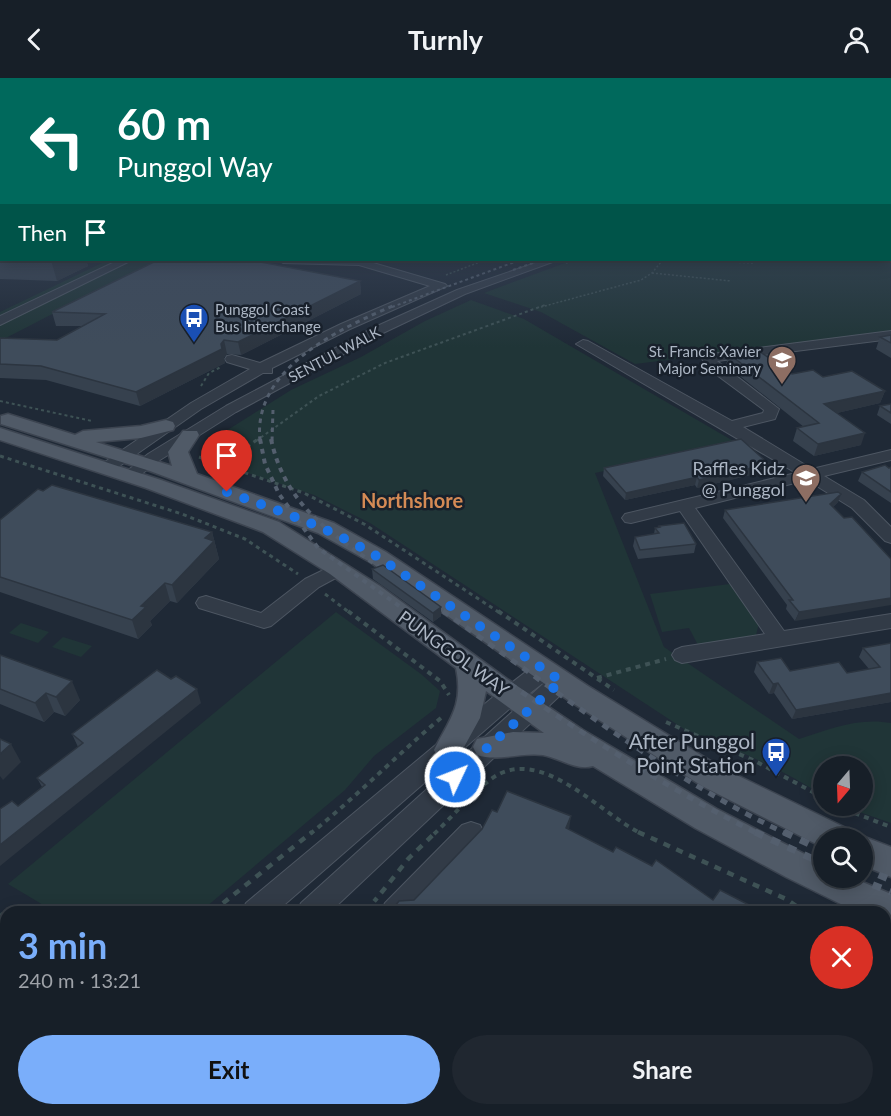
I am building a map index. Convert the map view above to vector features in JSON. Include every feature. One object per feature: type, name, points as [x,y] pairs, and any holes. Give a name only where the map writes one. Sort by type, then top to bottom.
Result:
[{"type":"main road","name":"PUNGGOL WAY","points":[[0,418],[60,435],[268,525],[338,569],[521,702],[651,788],[715,825],[817,878],[880,906]]},
{"type":"main road","points":[[60,435],[102,436],[141,432],[166,426]]},
{"type":"main road","name":"PUNGGOL WAY","points":[[0,435],[105,469],[133,465],[195,468],[326,528],[349,540],[553,676],[712,777],[815,828]]},
{"type":"main road","points":[[190,435],[178,452],[179,459],[195,468]]},
{"type":"main road","points":[[448,750],[473,701],[468,663]]},
{"type":"main road","points":[[487,747],[534,741],[562,746],[651,788]]},
{"type":"main road","points":[[873,855],[891,862]]},
{"type":"street","points":[[0,321],[125,261]]},
{"type":"street","points":[[322,261],[360,262],[441,286]]},
{"type":"street","name":"SENTUL WALK","points":[[133,465],[190,435],[270,387],[379,330],[461,292],[550,261]]},
{"type":"street","name":"SENTUL WALK","points":[[133,465],[166,426],[259,369],[350,323],[441,286],[484,265]]},
{"type":"street","points":[[234,360],[259,369],[275,371],[324,349],[379,330]]},
{"type":"street","points":[[730,426],[770,416],[772,410],[711,364],[709,358],[891,335]]},
{"type":"street","points":[[583,344],[730,426],[812,475],[858,504],[891,537]]},
{"type":"street","points":[[259,369],[267,376],[270,387]]},
{"type":"street","points":[[631,518],[891,455]]},
{"type":"street","points":[[684,505],[779,639]]},
{"type":"street","points":[[206,603],[264,621],[312,583],[338,569]]},
{"type":"street","points":[[682,655],[891,621]]},
{"type":"street","points":[[263,906],[448,750],[521,702],[553,676]]},
{"type":"street","points":[[317,906],[487,747],[521,702]]},
{"type":"street","points":[[401,906],[471,833]]},
{"type":"path","points":[[247,447],[319,396],[385,363],[546,305],[629,284],[652,273],[661,262],[670,261]]},
{"type":"path","points":[[702,261],[740,263],[757,261]]},
{"type":"path","points":[[428,281],[484,265]]},
{"type":"path","points":[[652,273],[731,281]]},
{"type":"path","points":[[197,392],[209,373],[234,360]]},
{"type":"path","points":[[0,401],[96,422]]},
{"type":"path","points":[[0,456],[182,514],[245,539],[312,583],[440,681],[448,692],[450,702]]},
{"type":"path","points":[[195,468],[304,493],[364,524],[434,567],[622,695]]},
{"type":"path","points":[[344,609],[353,604]]},
{"type":"path","points":[[596,678],[682,655]]},
{"type":"path","points":[[219,906],[343,807],[377,773],[447,712]]},
{"type":"path","points":[[663,720],[683,732],[729,749],[813,792]]},
{"type":"path","points":[[370,906],[409,858],[492,778],[511,770],[530,768],[548,773],[638,832],[786,899],[796,906]]},
{"type":"path","points":[[862,816],[891,827]]},
{"type":"green space","points":[[106,261],[155,261],[0,341],[0,312]]},
{"type":"green space","points":[[570,261],[890,261],[891,332],[635,364],[541,312],[484,293]]},
{"type":"green space","points":[[471,300],[524,319],[735,442],[595,473],[664,647],[799,739],[856,723],[891,723],[891,823],[871,816],[873,816],[873,756],[813,756],[813,790],[773,767],[684,729],[370,523],[314,495],[212,461],[203,453],[207,443],[291,390],[361,357],[425,321]]},
{"type":"green space","points":[[730,584],[759,623],[756,635],[698,645],[689,628],[662,632],[650,594]]},
{"type":"green space","points":[[336,612],[421,674],[440,691],[436,708],[374,756],[345,790],[207,906],[45,906],[8,884]]},
{"type":"green space","points":[[21,623],[49,632],[38,643],[9,633]]},
{"type":"green space","points":[[63,637],[92,646],[81,657],[52,647]]},
{"type":"building","points":[[156,261],[255,261],[360,281],[238,342],[224,340],[221,344],[222,349],[136,392],[41,366],[0,364],[0,338],[57,340],[105,314],[52,312]]},
{"type":"building","points":[[891,335],[891,343],[880,337]]},
{"type":"building","points":[[756,349],[792,374],[813,370],[823,377],[852,371],[885,391],[824,404],[865,433],[818,444],[797,428],[819,423],[729,354]]},
{"type":"building","points":[[891,404],[891,413],[880,406]]},
{"type":"building","points":[[741,439],[769,464],[626,493],[604,468]]},
{"type":"building","points":[[885,465],[891,467],[891,492],[862,472]]},
{"type":"building","points":[[52,485],[212,532],[205,538],[214,541],[172,585],[165,583],[141,606],[146,607],[132,620],[0,577],[0,520],[38,489],[43,491]]},
{"type":"building","points":[[838,492],[841,494],[830,504],[844,518],[852,517],[891,559],[891,598],[799,612],[789,600],[793,600],[725,510]]},
{"type":"building","points":[[684,523],[696,544],[640,550],[635,537],[659,533],[655,528],[659,526]]},
{"type":"building","points":[[383,565],[441,607],[433,613],[372,569]]},
{"type":"building","points":[[891,643],[891,693],[796,710],[778,683],[773,684],[757,662],[781,658],[790,671],[839,662],[847,673],[880,667],[863,648]]},
{"type":"building","points":[[0,655],[72,681],[56,697],[46,693],[35,703],[0,689]]},
{"type":"building","points":[[157,670],[171,679],[176,676],[197,689],[0,845],[0,809],[12,801],[18,806],[45,785],[37,778],[83,743],[72,734]]},
{"type":"building","points":[[0,739],[11,744],[0,754]]},
{"type":"building","points":[[507,791],[571,816],[566,828],[613,852],[616,847],[652,866],[656,860],[713,900],[720,890],[751,906],[395,906],[399,901],[414,900],[482,829],[492,810],[497,812]]},
{"type":"railway","points":[[392,307],[517,261]]},
{"type":"railway","points":[[513,270],[538,261]]},
{"type":"railway","points":[[260,439],[261,415],[270,392],[285,372],[304,354],[326,339],[395,305]]},
{"type":"railway","points":[[272,441],[273,410]]},
{"type":"railway","points":[[260,439],[265,464],[279,494],[318,548],[409,613]]},
{"type":"railway","points":[[271,439],[278,463],[301,503],[333,534],[391,575]]},
{"type":"railway","points":[[428,601],[445,613]]},
{"type":"railway","points":[[407,611],[578,730],[666,784],[758,834]]},
{"type":"railway","points":[[443,611],[653,759],[741,811],[787,834]]},
{"type":"railway","points":[[755,832],[813,859]]},
{"type":"railway","points":[[784,832],[813,846]]},
{"type":"railway","points":[[873,873],[891,880]]},
{"type":"railway","points":[[873,885],[891,892]]},
{"type":"place","name":"Punggol Coast Bus Interchange","points":[[194,344]]},
{"type":"place","name":"St. Francis Xavier Major Seminary","points":[[782,386]]},
{"type":"place","name":"Raffles Kidz @ Punggol","points":[[806,504]]},
{"type":"place","name":"After Punggol Point Station","points":[[776,778]]},
{"type":"district","name":"Northshore","points":[[412,500]]},
{"type":"route","points":[[227,492],[326,528],[349,540],[378,557],[561,681],[455,777]]}]
